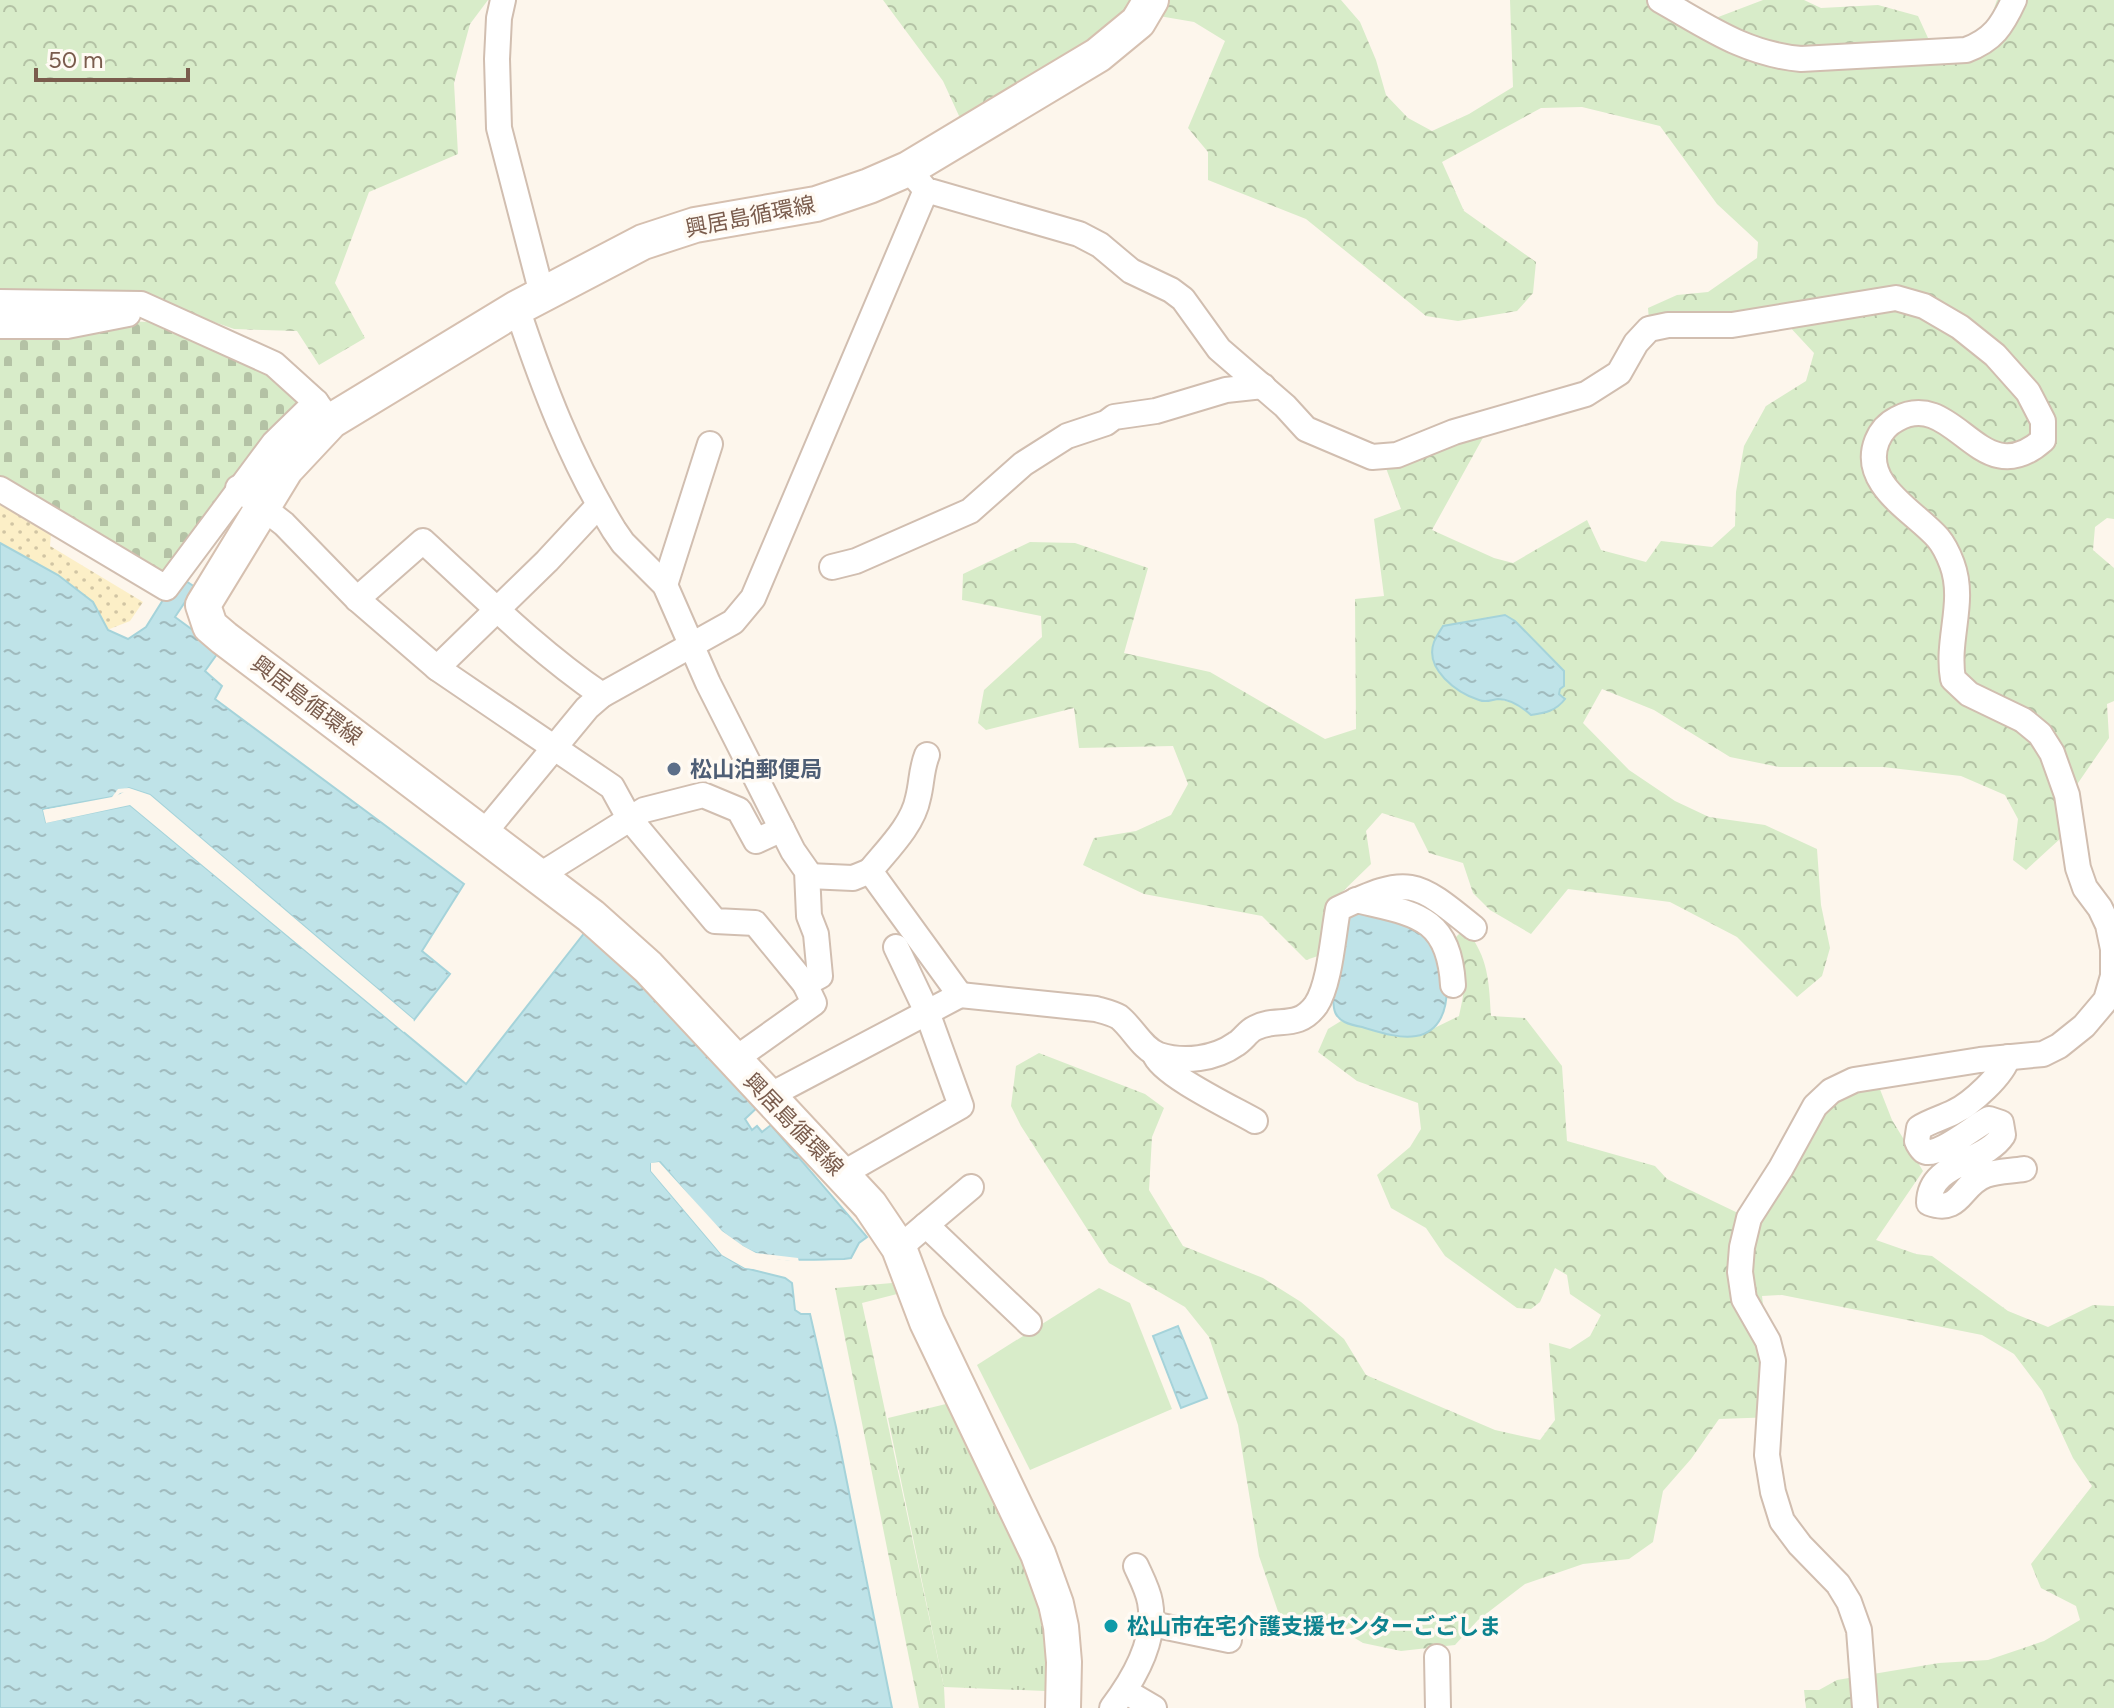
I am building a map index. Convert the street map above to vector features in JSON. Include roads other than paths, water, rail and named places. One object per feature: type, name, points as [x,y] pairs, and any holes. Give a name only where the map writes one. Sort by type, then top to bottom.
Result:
[{"type":"main road","name":"興居島循環線","points":[[1063,1708],[1061,1627],[1038,1554],[927,1322],[899,1248],[887,1228],[842,1174],[648,967],[591,916],[210,626],[204,616],[203,605],[248,496],[286,469],[323,411],[631,248],[671,232],[720,220],[816,204],[869,186],[917,180],[1098,55],[1138,22],[1151,0]]},
{"type":"street","points":[[503,0],[497,59],[499,128],[541,379],[567,443],[599,505],[623,543],[665,585],[691,645],[808,876],[809,916],[816,934],[820,976],[805,984]]},
{"type":"street","points":[[1660,0],[1746,48],[1775,57],[1801,59],[1966,50],[1983,44],[2001,26],[2014,0]]},
{"type":"street","points":[[483,834],[587,708],[602,695],[733,622],[753,598],[917,180],[1079,234],[1100,245],[1131,271],[1183,299],[1219,349],[1285,406],[1306,429],[1372,457],[1397,455],[1454,432],[1586,394],[1619,373],[1636,343],[1649,329],[1668,325],[1732,325],[1862,301],[1896,298],[1924,306],[1960,327],[1995,355],[2028,392],[2043,421],[2043,440],[2015,458],[1995,456],[1942,420],[1918,413],[1898,417],[1881,431],[1873,463],[1893,497],[1939,539],[1952,565],[1958,591],[1950,645],[1953,679],[1969,694],[2023,720],[2040,734],[2052,753],[2067,795],[2078,868],[2085,888],[2108,925],[2113,949],[2113,976],[2106,1000],[2084,1026],[2059,1046],[2043,1054],[1854,1080],[1831,1091],[1815,1106],[1749,1218],[1740,1272],[1744,1299],[1768,1341],[1773,1361],[1767,1455],[1773,1492],[1782,1521],[1800,1545],[1838,1584],[1849,1602],[1859,1630],[1865,1708]]},
{"type":"street","points":[[0,302],[141,304],[274,364],[323,411]]},
{"type":"street","points":[[0,326],[67,326],[111,316],[168,315]]},
{"type":"street","points":[[832,567],[856,561],[970,511],[1023,464],[1067,436],[1106,423],[1114,417],[1156,411],[1226,390],[1263,386]]},
{"type":"street","points":[[665,585],[710,444]]},
{"type":"street","points":[[0,489],[166,588],[248,496],[284,524],[357,599],[437,668],[612,787],[629,818],[715,921],[755,923],[805,984],[814,1003],[734,1060]]},
{"type":"street","points":[[437,668],[547,561],[599,505]]},
{"type":"street","points":[[357,599],[423,541],[498,608],[525,637],[559,666],[602,695]]},
{"type":"street","points":[[808,876],[853,878],[870,871],[900,834],[915,806],[927,755]]},
{"type":"street","points":[[537,877],[644,810],[703,795],[739,810],[756,841],[782,829]]},
{"type":"street","points":[[870,871],[960,995]]},
{"type":"street","points":[[1154,1053],[1193,1059],[1219,1054],[1238,1043],[1255,1027],[1295,1021],[1307,1015],[1318,1001],[1323,986],[1338,909],[1387,887],[1405,885],[1432,893],[1474,928]]},
{"type":"street","points":[[1356,900],[1405,912],[1429,922],[1443,940],[1452,964],[1453,985]]},
{"type":"street","points":[[842,1174],[961,1106],[927,1012],[896,947]]},
{"type":"street","points":[[767,1097],[960,995],[1096,1009],[1116,1015],[1154,1053],[1157,1061],[1180,1079],[1255,1121]]},
{"type":"street","points":[[2008,1057],[2006,1064],[1981,1092],[1957,1111],[1919,1128],[1917,1141],[1923,1151],[1930,1153],[1939,1151],[1989,1119],[2001,1123],[2003,1135],[1997,1145],[1938,1178],[1929,1190],[1929,1203],[1941,1207],[1952,1205],[1968,1187],[1985,1175],[2024,1169]]},
{"type":"street","points":[[899,1248],[971,1187]]},
{"type":"street","points":[[926,1225],[1029,1323]]},
{"type":"street","points":[[1136,1566],[1150,1601],[1152,1624],[1144,1655],[1119,1700],[1154,1708]]},
{"type":"street","points":[[1152,1624],[1229,1640]]},
{"type":"street","points":[[1437,1657],[1438,1708]]},
{"type":"water","points":[[0,543],[58,575],[93,602],[108,630],[128,639],[146,627],[178,576],[195,587],[175,617],[220,650],[205,671],[222,686],[215,699],[464,884],[422,951],[450,974],[414,1020],[150,795],[129,788],[112,797],[43,809],[46,822],[130,805],[466,1084],[589,927],[761,1104],[745,1119],[752,1130],[757,1126],[762,1132],[771,1125],[867,1237],[859,1243],[851,1258],[788,1259],[756,1253],[729,1238],[716,1226],[660,1162],[651,1164],[651,1171],[722,1255],[745,1268],[785,1278],[792,1283],[795,1310],[810,1314],[836,1427],[892,1708],[0,1708]]},
{"type":"water","points":[[1505,615],[1515,621],[1564,671],[1564,686],[1559,694],[1565,699],[1554,709],[1531,715],[1507,700],[1479,700],[1452,686],[1438,670],[1432,652],[1443,626]]},
{"type":"water","points":[[1347,911],[1415,922],[1430,934],[1444,966],[1446,984],[1446,1002],[1441,1018],[1431,1030],[1416,1036],[1396,1036],[1349,1024],[1335,1013],[1333,984]]},
{"type":"water","points":[[1178,1326],[1207,1398],[1181,1408],[1153,1336]]},
{"type":"place","name":"松山泊郵便局","points":[[674,769]]},
{"type":"place","name":"松山市在宅介護支援センターごごしま","points":[[1111,1626]]}]
